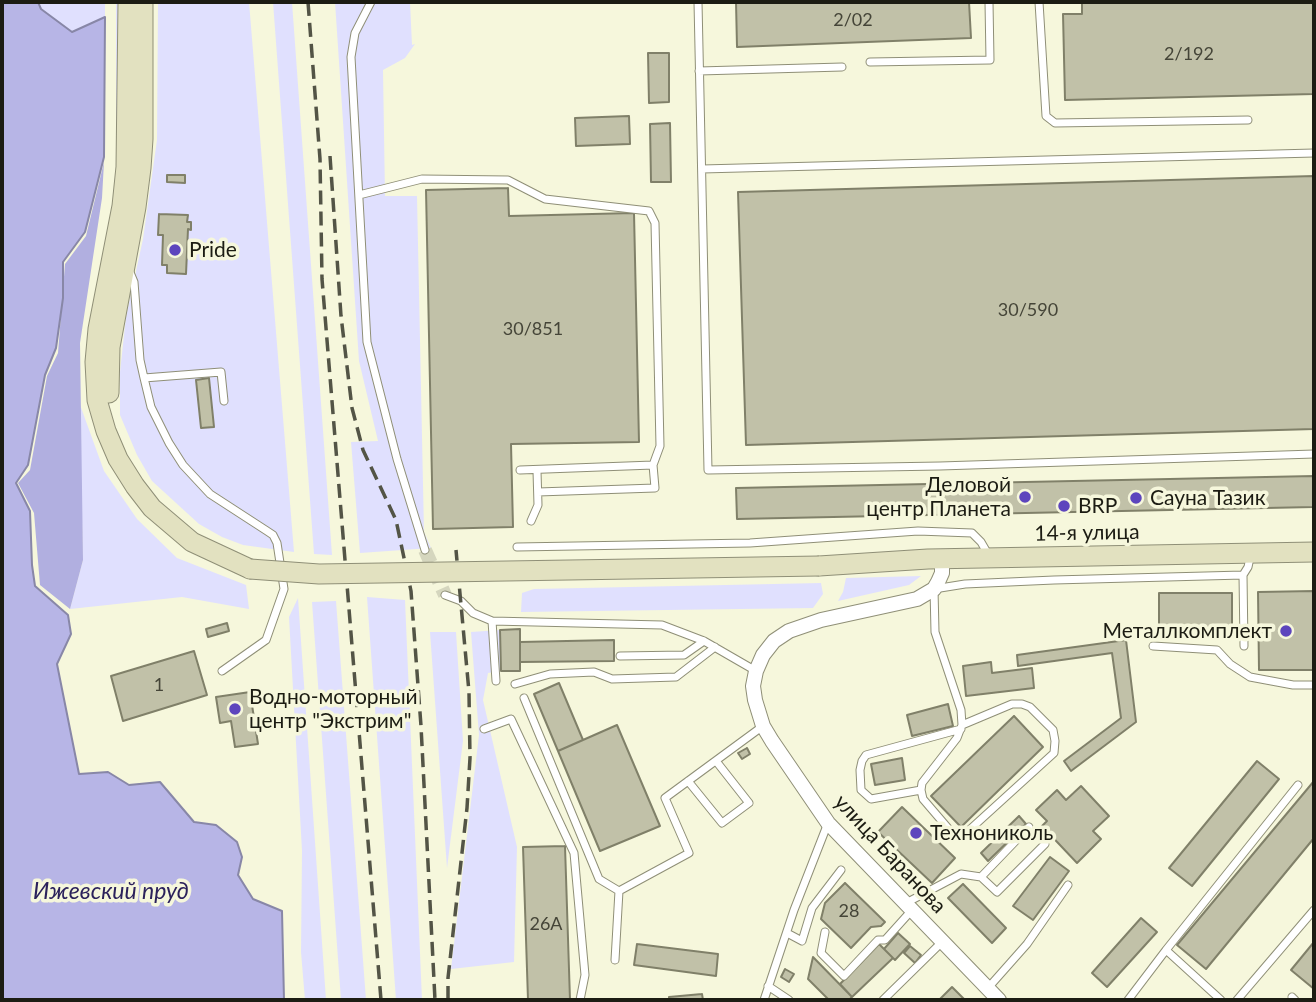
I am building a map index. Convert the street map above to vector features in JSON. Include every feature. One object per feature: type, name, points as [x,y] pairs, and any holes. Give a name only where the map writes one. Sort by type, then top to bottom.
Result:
[{"type":"main road","points":[[128,2],[126,167],[122,206],[99,329],[95,362],[97,400],[118,459],[152,508],[192,542],[250,562]]},
{"type":"main road","points":[[143,2],[143,139],[136,207],[110,347],[108,398],[116,427],[140,473],[158,496],[200,533],[250,562]]},
{"type":"main road","name":"14-я улица","points":[[250,562],[319,574],[818,560],[1314,552]]},
{"type":"street","points":[[756,671],[768,648],[789,631],[821,620],[917,599],[934,589],[942,573],[935,559]]},
{"type":"street","name":"улица Баранова","points":[[756,671],[753,685],[763,726],[828,823],[999,1000]]},
{"type":"lane","points":[[371,2],[355,33],[351,57],[367,342],[397,459],[425,550]]},
{"type":"lane","points":[[698,2],[708,470],[940,466],[1314,454]]},
{"type":"lane","points":[[870,62],[990,60],[989,2]]},
{"type":"lane","points":[[1039,2],[1046,116],[1055,123],[1248,120]]},
{"type":"lane","points":[[699,71],[842,67]]},
{"type":"lane","points":[[702,169],[1314,153]]},
{"type":"lane","points":[[359,195],[422,179],[508,180],[545,199],[649,211],[655,223],[660,446],[653,465],[655,488],[538,492]]},
{"type":"lane","points":[[126,263],[134,282],[139,360],[151,407],[183,465],[210,494],[273,536],[277,543],[284,589],[266,640],[222,671]]},
{"type":"lane","points":[[144,378],[221,372],[224,401]]},
{"type":"lane","points":[[520,470],[653,465]]},
{"type":"lane","points":[[531,521],[538,505],[537,471]]},
{"type":"lane","points":[[517,547],[750,543],[918,531],[972,533],[990,558]]},
{"type":"lane","points":[[1244,646],[1243,575],[1251,553]]},
{"type":"lane","points":[[921,790],[872,799],[861,790],[862,761],[866,755],[962,727],[1012,704],[1030,707],[1053,730],[1054,752],[962,836],[953,834],[923,799],[922,783],[957,738],[962,727],[961,710],[935,632],[934,589],[965,584],[1243,575]]},
{"type":"lane","points":[[445,595],[461,601],[473,613],[492,621],[662,625],[704,641],[756,671]]},
{"type":"lane","points":[[492,621],[495,681]]},
{"type":"lane","points":[[620,656],[684,655],[704,641]]},
{"type":"lane","points":[[1153,646],[1217,650],[1230,664],[1250,677],[1293,685],[1314,685]]},
{"type":"lane","points":[[515,684],[550,674],[594,672],[612,679],[676,677],[715,647]]},
{"type":"lane","points":[[524,698],[599,879],[619,891]]},
{"type":"lane","points":[[484,729],[511,719],[574,853],[585,975],[580,1000]]},
{"type":"lane","points":[[619,891],[689,853],[665,797],[763,726]]},
{"type":"lane","points":[[688,781],[722,823],[749,803],[716,761]]},
{"type":"lane","points":[[1128,1000],[1298,785]]},
{"type":"lane","points":[[764,1000],[828,823]]},
{"type":"lane","points":[[981,877],[1028,827]]},
{"type":"lane","points":[[825,932],[821,953],[844,976],[878,940],[885,940],[909,906],[961,874],[981,877],[997,892],[1045,844]]},
{"type":"lane","points":[[787,933],[803,941],[812,908],[841,870]]},
{"type":"lane","points":[[988,988],[1027,944],[1068,885]]},
{"type":"lane","points":[[615,960],[619,891]]},
{"type":"lane","points":[[1237,1000],[1314,910]]},
{"type":"lane","points":[[883,1000],[943,941]]},
{"type":"lane","points":[[1166,950],[1219,999]]},
{"type":"lane","points":[[768,986],[789,1000]]},
{"type":"shaded area","points":[[38,2],[105,2],[105,17],[72,32],[41,9]]},
{"type":"shaded area","points":[[116,2],[121,2],[116,196]]},
{"type":"shaded area","points":[[158,2],[249,2],[294,552],[243,545],[199,524],[152,481],[137,455],[120,415],[120,372],[126,317],[143,239],[157,140]]},
{"type":"shaded area","points":[[273,2],[292,2],[332,555],[314,554]]},
{"type":"shaded area","points":[[335,2],[410,2],[412,45],[415,44],[405,58],[383,70],[385,196],[417,196],[424,532],[431,548],[360,553],[351,442],[378,441],[359,361]]},
{"type":"shaded area","points":[[104,162],[102,198],[80,343],[83,560],[70,609],[40,585],[34,513],[18,483],[30,470],[47,376],[58,353],[65,264],[86,236]]},
{"type":"shaded area","points":[[79,402],[104,471],[137,519],[177,558],[246,585],[249,609],[182,597],[70,609],[83,560]]},
{"type":"shaded area","points":[[921,576],[909,585],[838,601],[846,578]]},
{"type":"shaded area","points":[[821,583],[823,594],[813,608],[521,612],[522,593],[534,589]]},
{"type":"shaded area","points":[[367,597],[405,600],[422,1000],[396,1000]]},
{"type":"shaded area","points":[[298,598],[326,1000],[305,1000],[301,952],[302,851],[289,617]]},
{"type":"shaded area","points":[[336,601],[366,1000],[341,1000],[312,602]]},
{"type":"shaded area","points":[[500,630],[501,671],[488,673],[483,700],[517,847],[514,962],[451,969],[479,735],[471,632]]},
{"type":"shaded area","points":[[430,632],[456,632],[463,741],[447,868]]},
{"type":"water","name":"Ижевский пруд","points":[[2,2],[38,2],[41,9],[72,32],[105,17],[104,157],[85,232],[63,262],[63,298],[56,348],[45,375],[28,465],[16,483],[30,511],[35,586],[68,615],[71,634],[57,664],[79,774],[108,772],[129,785],[160,782],[194,822],[216,825],[237,842],[242,857],[238,875],[253,899],[282,911],[284,1000],[2,1000]]},
{"type":"building","points":[[736,2],[969,2],[971,38],[737,47]]},
{"type":"building","points":[[1082,2],[1314,2],[1314,94],[1065,100],[1063,14],[1082,14]]},
{"type":"building","points":[[648,53],[669,53],[669,102],[649,103]]},
{"type":"building","points":[[629,116],[630,144],[576,146],[575,118]]},
{"type":"building","points":[[670,123],[671,182],[651,182],[650,124]]},
{"type":"building","points":[[167,175],[185,175],[185,183],[167,182]]},
{"type":"building","points":[[1314,176],[1314,429],[746,445],[738,192]]},
{"type":"building","points":[[508,188],[509,216],[634,213],[639,442],[511,444],[513,527],[433,529],[426,190]]},
{"type":"building","name":"Pride","points":[[159,214],[188,215],[187,222],[191,222],[191,230],[188,229],[186,274],[167,273],[167,265],[162,265],[163,235],[158,235]]},
{"type":"building","points":[[209,378],[214,427],[201,428],[196,380]]},
{"type":"building","name":"Деловой центр Планета","points":[[1314,476],[1314,507],[737,519],[736,488]]},
{"type":"building","name":"Металлкомплект","points":[[1314,591],[1314,670],[1259,670],[1258,592]]},
{"type":"building","points":[[1159,593],[1232,593],[1232,635],[1159,635]]},
{"type":"building","points":[[227,623],[229,631],[208,637],[206,629]]},
{"type":"building","points":[[520,629],[520,671],[501,671],[500,630]]},
{"type":"building","points":[[614,640],[614,661],[520,662],[520,642]]},
{"type":"building","points":[[1126,640],[1136,722],[1071,771],[1064,761],[1121,718],[1112,653],[1018,666],[1017,655]]},
{"type":"building","points":[[194,651],[207,695],[123,721],[111,676]]},
{"type":"building","points":[[991,662],[992,673],[1032,668],[1034,688],[966,696],[963,666]]},
{"type":"building","points":[[559,683],[583,740],[558,751],[534,694]]},
{"type":"building","name":"Водно-моторный центр \"Экстрим\"","points":[[250,692],[258,744],[235,747],[231,721],[220,723],[216,697]]},
{"type":"building","points":[[948,704],[953,726],[912,736],[907,715]]},
{"type":"building","points":[[1014,716],[1043,747],[961,827],[931,796]]},
{"type":"building","points":[[617,725],[660,826],[600,851],[558,751]]},
{"type":"building","points":[[747,748],[750,754],[742,759],[738,753]]},
{"type":"building","points":[[902,758],[905,780],[875,785],[871,764]]},
{"type":"building","points":[[1257,761],[1279,779],[1192,886],[1169,868]]},
{"type":"building","points":[[1314,781],[1314,838],[1206,969],[1177,945]]},
{"type":"building","points":[[1081,786],[1109,816],[1093,831],[1101,839],[1077,863],[1042,826],[1047,821],[1036,810],[1057,790],[1066,800]]},
{"type":"building","points":[[902,807],[955,858],[932,883],[878,832]]},
{"type":"building","points":[[1019,816],[1026,824],[988,861],[981,853]]},
{"type":"building","points":[[565,846],[570,1000],[528,1000],[523,847]]},
{"type":"building","points":[[1050,857],[1069,871],[1033,920],[1013,906]]},
{"type":"building","points":[[845,883],[885,922],[881,926],[871,927],[851,948],[821,919],[825,903]]},
{"type":"building","points":[[963,884],[1006,928],[992,943],[948,898]]},
{"type":"building","points":[[1141,918],[1157,932],[1107,987],[1092,973]]},
{"type":"building","points":[[898,933],[910,944],[895,960],[884,949]]},
{"type":"building","points":[[1314,942],[1314,989],[1291,970]]},
{"type":"building","points":[[637,944],[718,954],[716,976],[634,965]]},
{"type":"building","points":[[879,944],[893,958],[852,997],[840,984]]},
{"type":"building","points":[[910,946],[921,955],[915,963],[904,953]]},
{"type":"building","points":[[813,957],[852,997],[849,1000],[829,1000],[808,979]]},
{"type":"building","points":[[785,969],[794,974],[789,982],[781,977]]},
{"type":"building","points":[[952,987],[964,999],[939,1000]]},
{"type":"building","points":[[702,994],[703,1000],[669,1000],[669,997]]},
{"type":"tunnel","points":[[425,550],[445,595]]},
{"type":"railway","points":[[308,2],[320,159],[322,279],[381,1000]]},
{"type":"railway","points":[[330,156],[341,316],[352,408],[363,450],[396,520],[411,591],[435,1000]]},
{"type":"railway","points":[[448,1000],[470,758],[469,692],[456,550]]},
{"type":"place","name":"Pride","points":[[175,250]]},
{"type":"place","name":"Деловой центр Планета","points":[[1025,497]]},
{"type":"place","name":"Сауна Тазик","points":[[1136,498]]},
{"type":"place","name":"BRP","points":[[1064,506]]},
{"type":"place","name":"Металлкомплект","points":[[1286,631]]},
{"type":"place","name":"Водно-моторный центр \"Экстрим\"","points":[[235,709]]},
{"type":"place","name":"Технониколь","points":[[916,833]]}]
